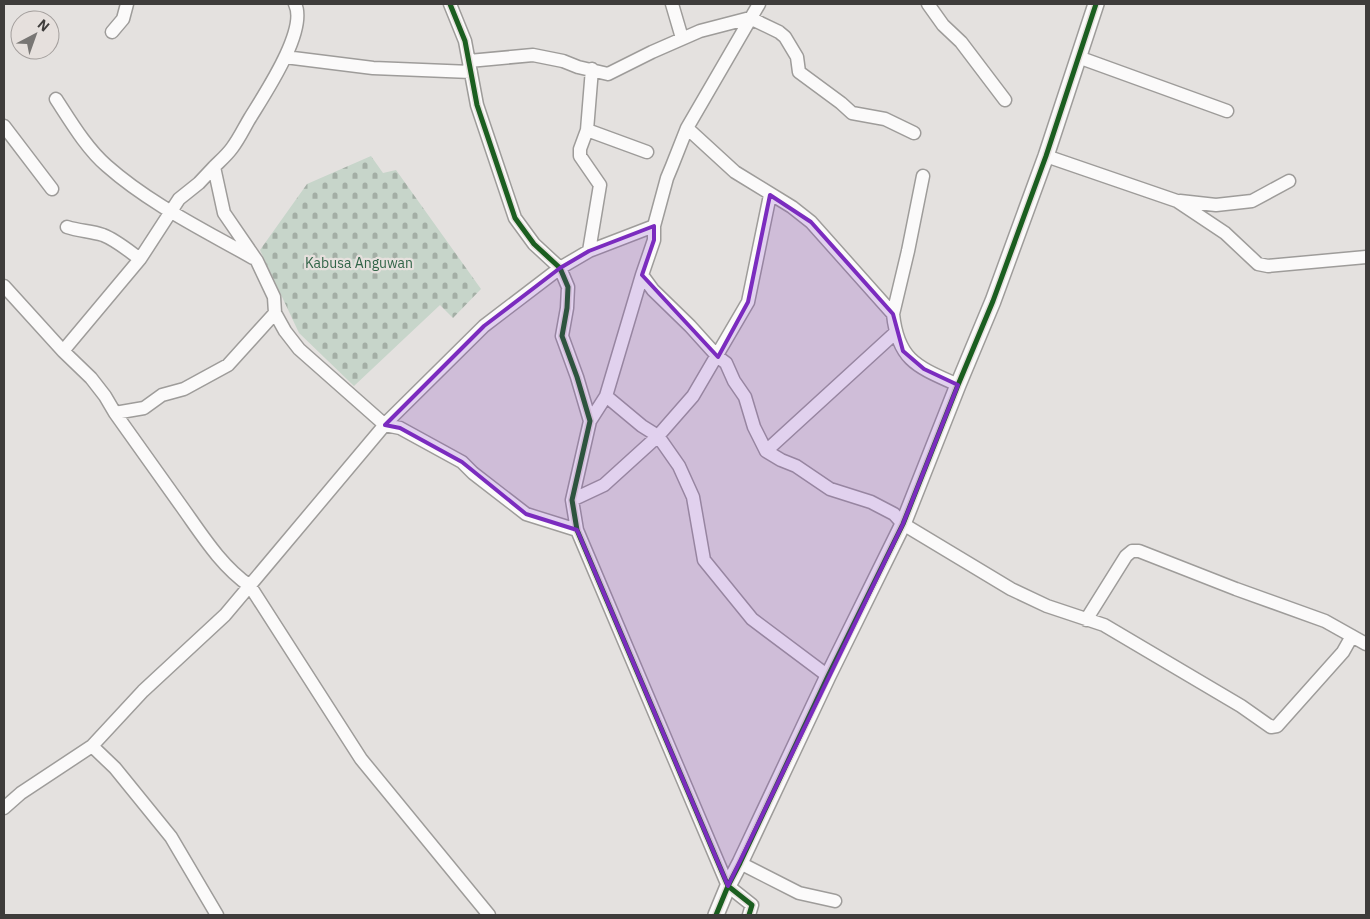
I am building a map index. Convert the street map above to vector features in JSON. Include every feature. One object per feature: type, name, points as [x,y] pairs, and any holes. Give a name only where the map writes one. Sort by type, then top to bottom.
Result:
[{"type":"street","points":[[112,32],[123,19],[127,4]]},
{"type":"street","points":[[62,351],[140,259],[179,199],[199,183],[232,149],[266,93],[285,57],[298,19],[295,4]]},
{"type":"street","points":[[450,4],[466,41],[477,105],[515,218],[534,244],[560,268],[568,288],[568,308],[562,336],[590,421]]},
{"type":"street","points":[[672,4],[682,38]]},
{"type":"street","points":[[749,915],[752,905],[728,886],[577,530],[572,500],[590,421],[606,396],[654,240],[654,226],[667,178],[687,128],[758,4]]},
{"type":"street","points":[[928,4],[943,25],[961,42],[1004,100]]},
{"type":"street","points":[[716,915],[828,676],[903,524],[993,301],[1046,156],[1096,4]]},
{"type":"street","points":[[285,57],[373,68],[470,66],[533,55],[563,61],[578,67],[608,74],[700,30],[750,18],[779,32],[785,37],[797,57],[799,72],[852,113],[885,119],[914,133]]},
{"type":"street","points":[[1078,57],[1227,111]]},
{"type":"street","points":[[589,250],[600,185],[580,156],[580,149],[587,130],[592,69]]},
{"type":"street","points":[[56,99],[77,131],[106,165],[170,211],[257,261]]},
{"type":"street","points":[[4,126],[52,189]]},
{"type":"street","points":[[687,128],[735,172],[792,207],[811,222],[893,314]]},
{"type":"street","points":[[587,130],[647,152]]},
{"type":"street","points":[[1046,156],[1178,201],[1216,205],[1252,201],[1290,182]]},
{"type":"street","points":[[214,167],[224,213],[257,261],[274,297],[275,313],[285,331],[298,348],[385,425],[400,428],[462,462],[473,473],[526,514],[577,530]]},
{"type":"street","points":[[923,176],[893,314],[895,333],[903,351],[924,369],[958,384]]},
{"type":"street","points":[[572,500],[604,485],[658,436],[693,396],[718,357],[748,302],[770,195]]},
{"type":"street","points":[[1178,201],[1225,233],[1258,264],[1268,266],[1366,257]]},
{"type":"street","points":[[4,808],[21,793],[92,746],[143,691],[225,615],[385,425],[484,326],[560,268],[589,250],[654,226]]},
{"type":"street","points":[[67,227],[80,232],[104,236],[140,259]]},
{"type":"street","points":[[642,274],[653,290],[726,363],[734,381],[745,397],[754,427],[766,451],[796,466],[830,489],[871,502],[894,514],[903,524],[1011,589],[1047,606],[1104,625],[1241,706],[1271,727],[1277,726],[1343,652],[1352,636]]},
{"type":"street","points":[[4,286],[105,396],[115,413],[207,542],[226,566],[238,578],[250,586],[361,759],[489,915]]},
{"type":"street","points":[[115,413],[144,408],[162,395],[184,389],[228,364],[275,313]]},
{"type":"street","points":[[766,451],[895,333]]},
{"type":"street","points":[[606,396],[642,426],[658,436],[680,466],[693,497],[704,560],[752,619],[828,676]]},
{"type":"street","points":[[1086,620],[1126,556],[1132,551],[1139,551],[1325,621],[1366,644]]},
{"type":"street","points":[[92,746],[114,768],[171,838],[217,915]]},
{"type":"street","points":[[740,863],[799,893],[835,900]]},
{"type":"highlighted area","points":[[770,195],[811,222],[893,314],[903,351],[924,369],[958,385],[903,524],[728,886],[577,530],[526,514],[462,462],[400,428],[385,425],[484,326],[560,268],[589,251],[654,226],[654,240],[642,275],[718,357],[748,302]]},
{"type":"green space","name":"Kabusa Anguwan","points":[[371,156],[383,173],[396,170],[481,289],[453,318],[440,305],[354,386],[299,333],[260,250],[307,184]]},
{"type":"cycle path","points":[[450,4],[465,41],[477,105],[515,218],[534,244],[560,268],[568,287],[567,308],[562,336],[590,421],[572,500],[577,530],[728,886],[752,905],[749,915]]},
{"type":"cycle path","points":[[716,915],[828,676],[903,524],[993,301],[1046,156],[1096,4]]}]
